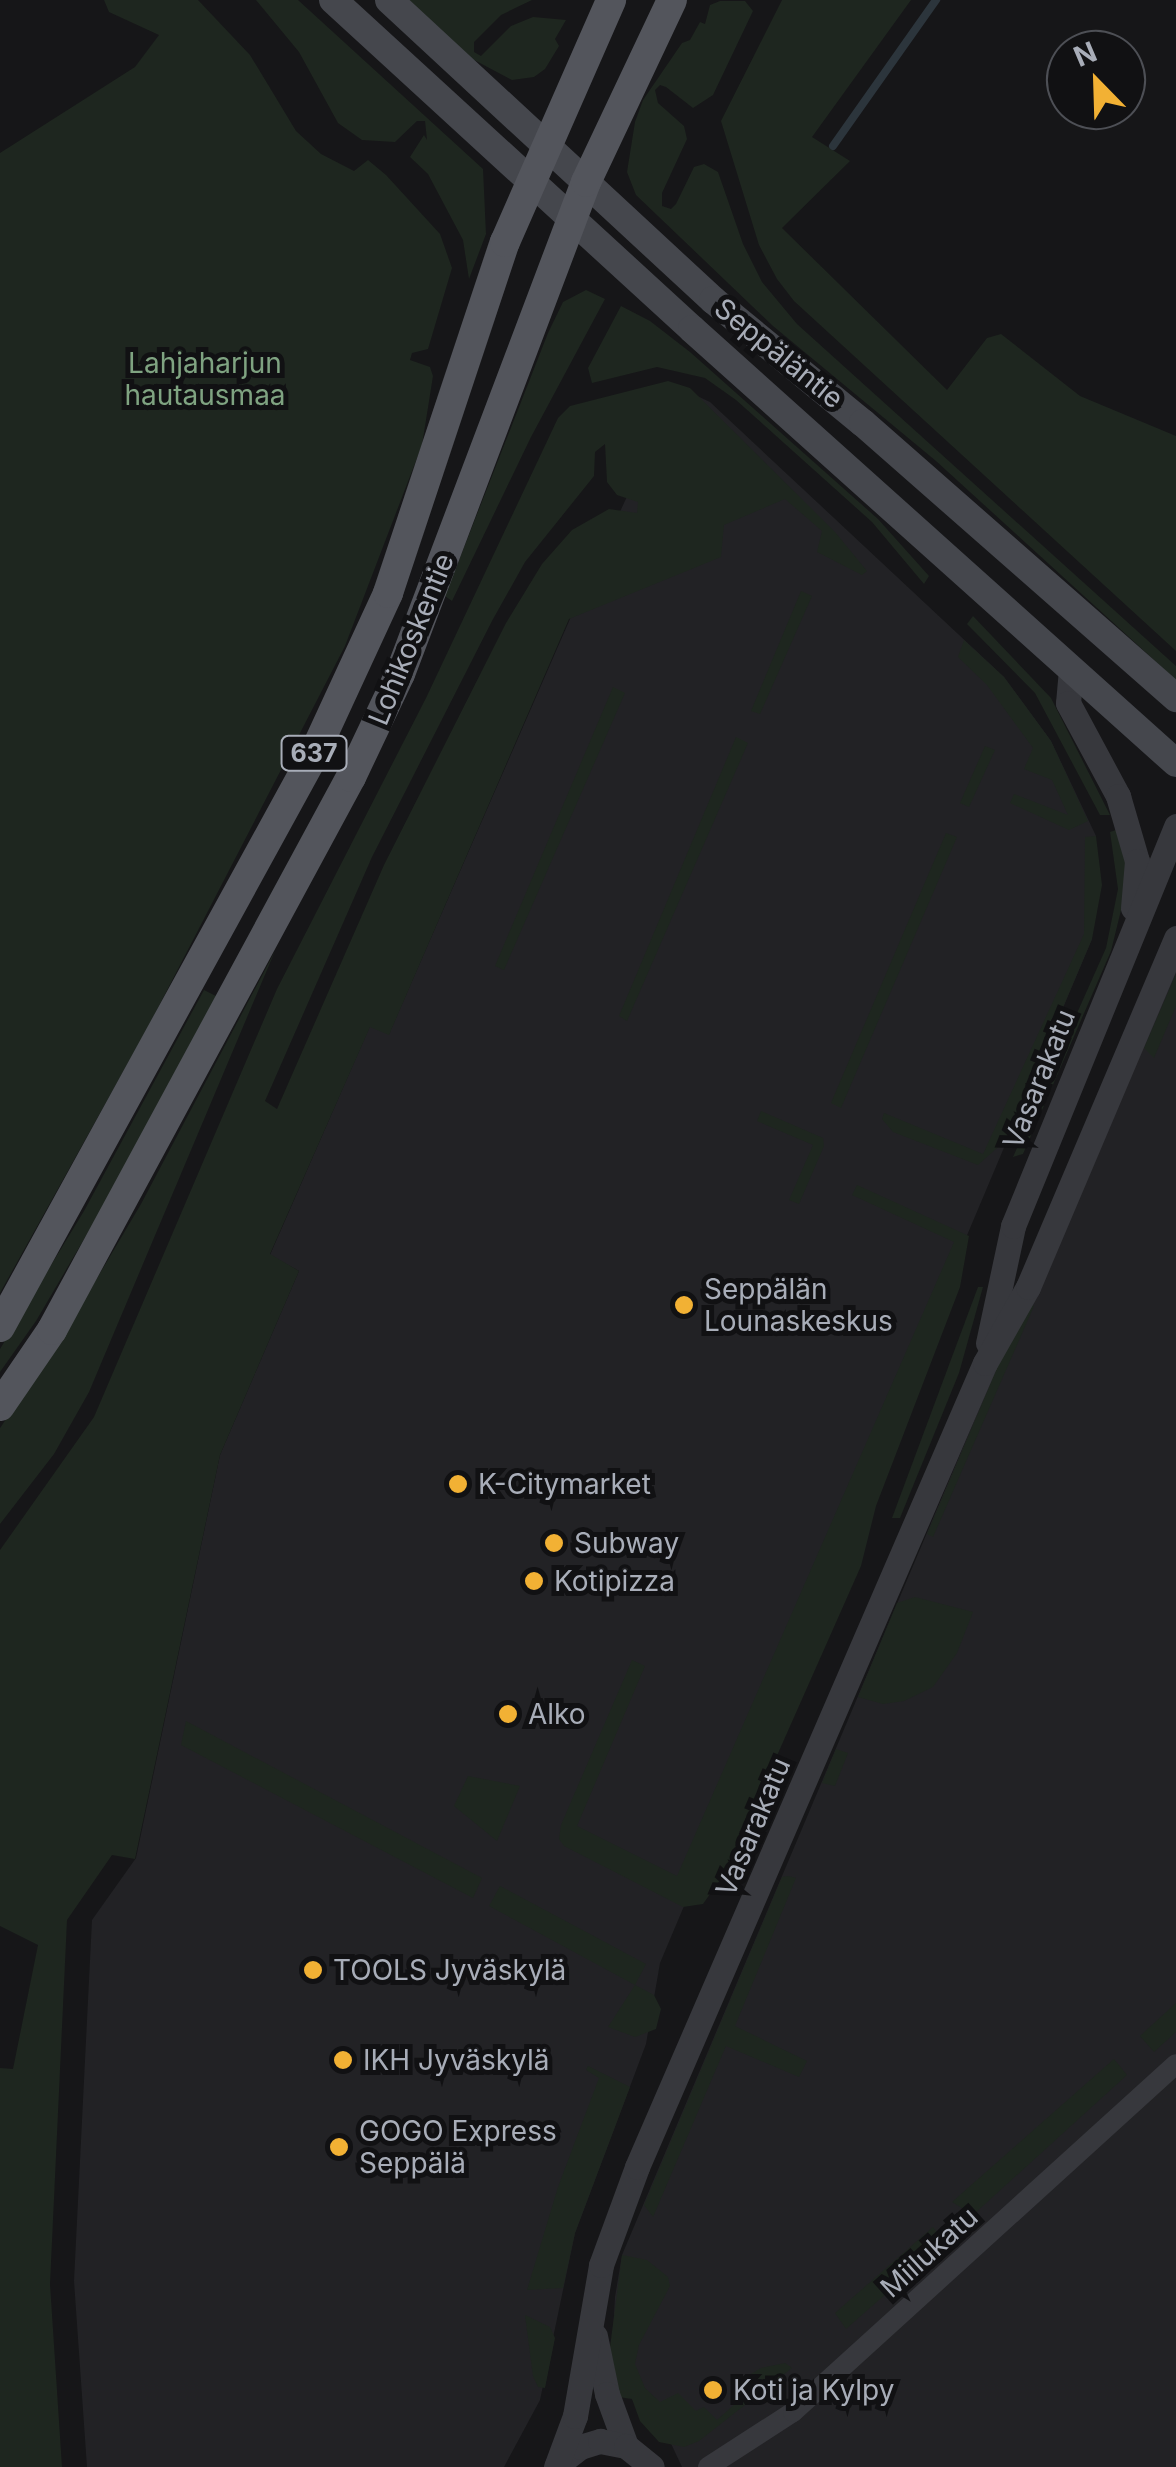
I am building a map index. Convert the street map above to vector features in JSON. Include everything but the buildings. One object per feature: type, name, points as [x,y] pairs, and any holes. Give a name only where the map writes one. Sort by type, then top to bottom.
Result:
[{"type":"main road","name":"Seppäläntie","points":[[333,0],[1176,763]]},
{"type":"main road","name":"Seppäläntie","points":[[388,0],[547,142],[714,300],[864,423],[1176,698]]},
{"type":"main road","name":"Lohikoskentie","points":[[0,1327],[311,760],[342,694],[388,593],[505,242],[611,0]]},
{"type":"main road","name":"Lohikoskentie","points":[[0,1406],[61,1314],[359,760],[400,674],[586,182],[672,0]]},
{"type":"street","points":[[1071,668],[1068,703],[1118,796],[1137,860],[1132,930]]},
{"type":"street","name":"Vasarakatu","points":[[985,1363],[1013,1226],[1176,826]]},
{"type":"street","name":"Vasarakatu","points":[[556,2467],[575,2416],[601,2266],[636,2167],[985,1363],[1028,1288],[1176,938]]},
{"type":"street","name":"Miilukatu","points":[[708,2467],[794,2412],[1176,2064]]},
{"type":"street","name":"Vasarakatu","points":[[592,2320],[607,2394],[626,2446]]},
{"type":"street","points":[[556,2467],[580,2447],[600,2441],[626,2446],[652,2467]]},
{"type":"shaded area","points":[[678,387],[710,402],[1004,677],[1051,741],[1096,836],[1092,939],[660,1963],[646,2044],[575,2233],[540,2400],[504,2467],[87,2467],[74,2281],[92,1920],[136,1858],[220,1455],[299,1271],[270,1255],[370,1026],[389,1034],[570,619]]},
{"type":"shaded area","points":[[1176,943],[1176,2467],[682,2467],[667,2435],[647,2422],[611,2367],[622,2255]]},
{"type":"green space","name":"Lahjaharjun hautausmaa","points":[[104,0],[198,0],[250,55],[296,131],[321,154],[354,171],[368,160],[386,175],[440,234],[452,268],[428,349],[412,353],[410,360],[430,367],[433,376],[422,445],[345,646],[148,1027],[0,1293],[0,153],[135,67],[159,35],[109,12]]},
{"type":"green space","points":[[256,0],[298,0],[483,169],[486,234],[469,279],[463,240],[428,174],[410,157],[424,135],[427,140],[425,121],[417,121],[395,142],[362,140],[338,123],[299,52]]},
{"type":"green space","points":[[404,0],[532,0],[501,15],[474,42],[474,52],[481,56],[511,26],[533,17],[566,20],[555,39],[559,46],[545,69],[534,77],[512,80],[463,54]]},
{"type":"green space","points":[[782,0],[911,0],[812,137],[850,161],[782,228],[947,390],[987,338],[1001,334],[1080,396],[1176,436],[1176,651],[794,301],[777,279],[759,245],[721,121]]},
{"type":"green space","points":[[745,1],[753,11],[713,95],[693,108],[666,87],[660,85],[655,90],[658,103],[684,126],[687,139],[662,193],[662,206],[671,209],[676,204],[694,167],[704,164],[718,172],[743,244],[762,282],[797,324],[1176,666],[1176,680],[936,461],[773,326],[636,195],[627,172],[635,122],[643,100],[682,43],[690,40],[700,22],[705,24],[710,5]]},
{"type":"green space","points":[[586,290],[605,299],[531,437],[452,601],[445,596],[548,333],[563,302]]},
{"type":"green space","points":[[621,306],[650,321],[690,352],[878,519],[929,576],[924,584],[872,522],[736,400],[705,378],[657,367],[592,383],[588,368]]},
{"type":"green space","points":[[668,381],[690,388],[835,532],[867,571],[862,575],[817,552],[822,531],[785,499],[724,525],[721,557],[569,619],[389,1035],[370,1027],[270,1254],[299,1271],[220,1455],[135,1859],[112,1855],[67,1920],[50,2284],[62,2467],[0,2467],[0,2068],[13,2069],[38,1945],[0,1926],[0,1550],[94,1417],[277,989],[426,698],[558,418],[570,406]],"holes":[[[605,444],[607,482],[617,495],[638,502],[637,513],[609,509],[572,530],[542,564],[506,623],[384,865],[277,1109],[265,1101],[372,857],[525,562],[594,476],[595,452]]]},
{"type":"green space","points":[[801,591],[812,596],[760,714],[751,711]]},
{"type":"green space","points":[[973,616],[1051,698],[1110,815],[1100,815],[1035,693],[967,624]]},
{"type":"green space","points":[[964,640],[1004,677],[1051,741],[1088,821],[1069,830],[1010,803],[1014,794],[1068,815],[1052,780],[1024,769],[1033,748],[987,685],[958,657]]},
{"type":"green space","points":[[613,687],[625,693],[504,970],[495,966]]},
{"type":"green space","points":[[736,737],[748,743],[627,1021],[619,1016]]},
{"type":"green space","points":[[985,746],[995,750],[969,807],[960,803]]},
{"type":"green space","points":[[1116,830],[1125,861],[1125,894],[1111,951],[1023,1154],[1013,1157],[1106,948],[1118,889],[1110,832]]},
{"type":"green space","points":[[946,833],[957,837],[841,1108],[831,1103]]},
{"type":"green space","points":[[1096,836],[1102,885],[1092,939],[1007,1139],[978,1165],[893,1132],[882,1119],[884,1113],[983,1154],[1084,934],[1085,837]]},
{"type":"green space","points":[[275,951],[89,1392],[54,1454],[0,1524],[0,1428],[61,1339],[141,1204]]},
{"type":"green space","points":[[1176,974],[1176,1006],[1154,1058],[1144,1048]]},
{"type":"green space","points":[[204,990],[216,996],[97,1217],[36,1321],[0,1372],[0,1349],[84,1211]]},
{"type":"green space","points":[[761,1111],[823,1138],[824,1146],[799,1204],[789,1200],[813,1145],[757,1121]]},
{"type":"green space","points":[[857,1185],[969,1236],[960,1287],[876,1506],[861,1566],[725,1873],[703,1904],[683,1907],[564,1846],[559,1839],[561,1825],[632,1660],[645,1666],[577,1826],[677,1876],[954,1242],[852,1195]]},
{"type":"green space","points":[[978,1287],[983,1287],[959,1373],[900,1518],[892,1518]]},
{"type":"green space","points":[[1025,1302],[1034,1306],[933,1537],[927,1534]]},
{"type":"green space","points":[[915,1597],[973,1612],[957,1653],[933,1687],[904,1701],[883,1704],[858,1697],[897,1603]]},
{"type":"green space","points":[[186,1721],[482,1878],[473,1898],[181,1745]]},
{"type":"green space","points":[[836,1749],[848,1753],[835,1786],[822,1783]]},
{"type":"green space","points":[[468,1776],[520,1786],[497,1841],[454,1806]]},
{"type":"green space","points":[[782,1877],[796,1878],[735,2026],[807,2061],[799,2077],[726,2046],[653,2217],[644,2205]]},
{"type":"green space","points":[[500,1886],[646,1964],[635,1985],[489,1906]]},
{"type":"green space","points":[[635,1985],[654,1995],[661,2009],[656,2029],[635,2037],[608,2027]]},
{"type":"green space","points":[[1176,2003],[1176,2032],[1154,2052],[1140,2036]]},
{"type":"green space","points":[[1114,2059],[1127,2075],[973,2215],[952,2202]]},
{"type":"green space","points":[[588,2066],[630,2087],[575,2233],[563,2288],[527,2290],[558,2187],[599,2078],[586,2070]]},
{"type":"green space","points":[[933,2227],[945,2242],[846,2329],[835,2313]]},
{"type":"green space","points":[[622,2255],[647,2260],[668,2277],[670,2286],[639,2345],[635,2364],[645,2388],[660,2402],[678,2393],[696,2411],[704,2407],[717,2420],[743,2397],[741,2380],[761,2368],[785,2363],[792,2368],[699,2441],[684,2447],[659,2442],[640,2421],[632,2399],[618,2397],[613,2377],[610,2347]]},
{"type":"green space","points":[[525,2315],[550,2327],[555,2338],[545,2388],[538,2387],[533,2376]]},
{"type":"waterway","points":[[833,146],[936,0]]},
{"type":"place","name":"Seppälän Lounaskeskus","points":[[684,1305]]},
{"type":"place","name":"K-Citymarket","points":[[458,1484]]},
{"type":"place","name":"Subway","points":[[554,1543]]},
{"type":"place","name":"Kotipizza","points":[[534,1581]]},
{"type":"place","name":"Alko","points":[[508,1714]]},
{"type":"place","name":"TOOLS Jyväskylä","points":[[313,1970]]},
{"type":"place","name":"IKH Jyväskylä","points":[[343,2060]]},
{"type":"place","name":"GOGO Express Seppälä","points":[[339,2147]]},
{"type":"place","name":"Koti ja Kylpy","points":[[713,2390]]}]
